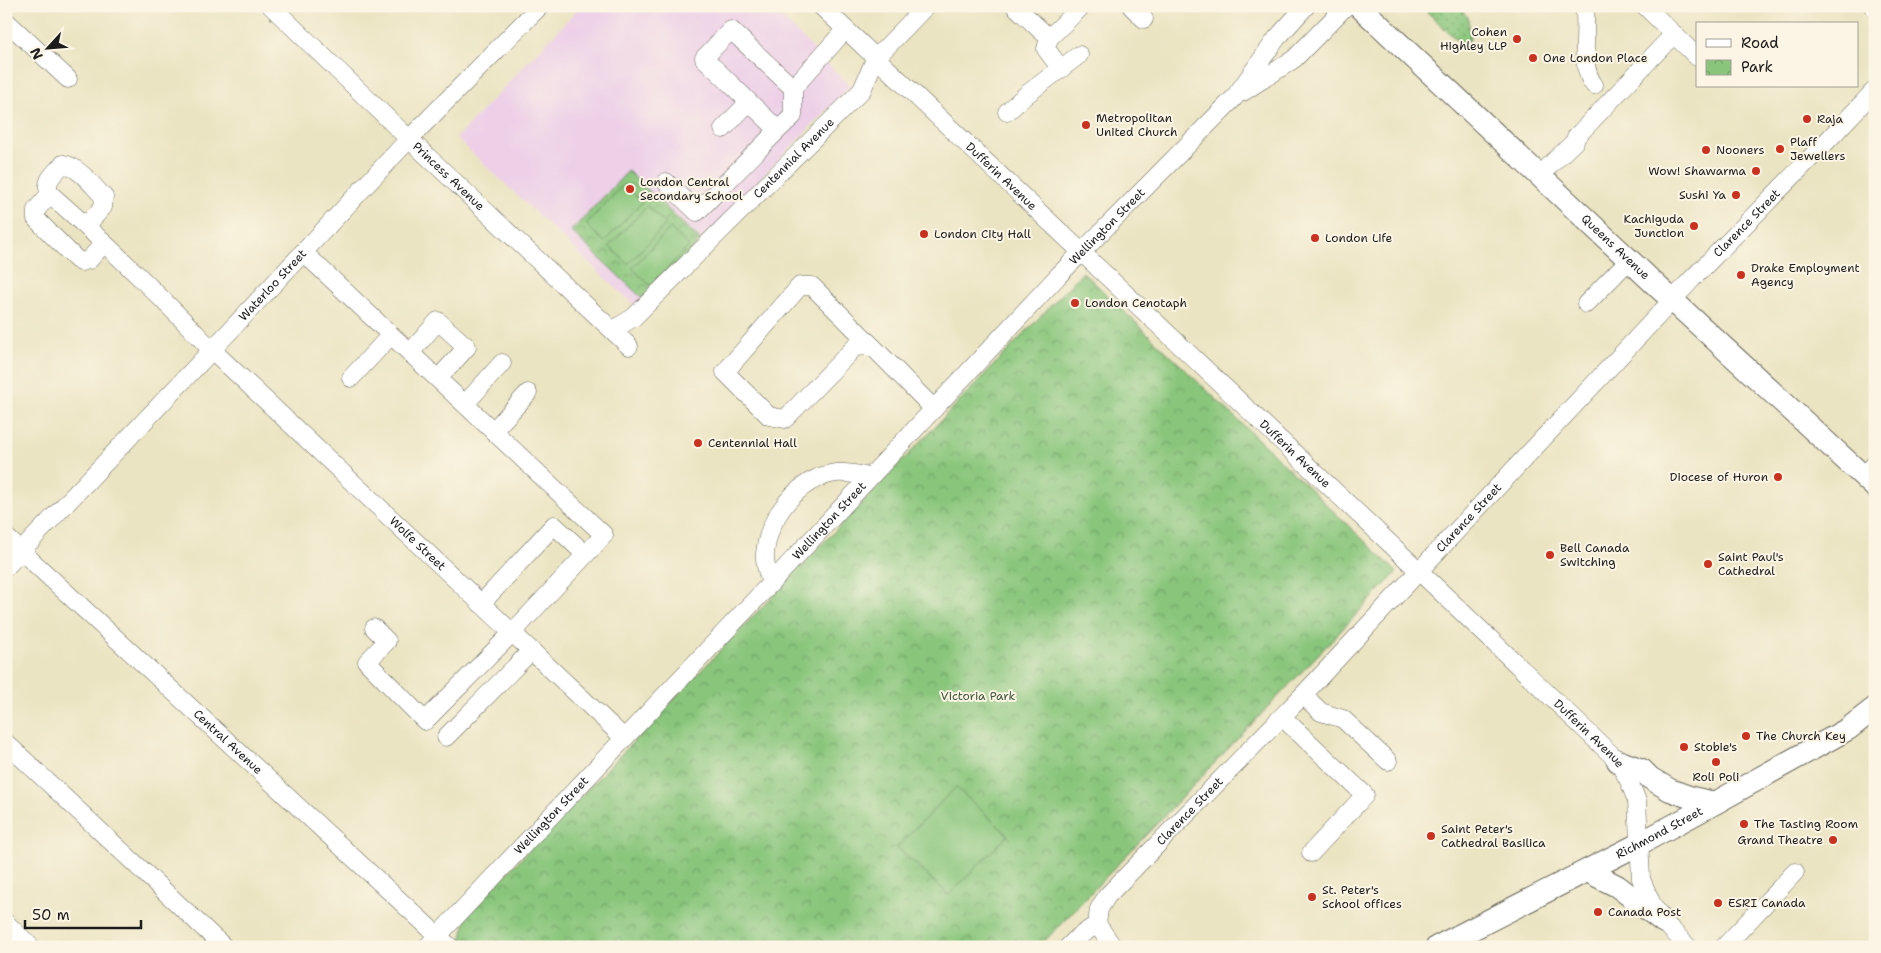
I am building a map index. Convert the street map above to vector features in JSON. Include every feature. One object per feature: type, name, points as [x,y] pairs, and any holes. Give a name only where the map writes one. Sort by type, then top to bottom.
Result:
[{"type":"main road","name":"Queens Avenue","points":[[1359,6],[1673,301],[1871,476]]},
{"type":"main road","name":"Richmond Street","points":[[1437,947],[1587,871],[1715,803],[1848,729],[1875,708]]},
{"type":"main road","points":[[1618,762],[1642,770],[1650,778],[1670,790],[1692,798],[1715,803]]},
{"type":"main road","points":[[1587,871],[1617,886],[1664,922]]},
{"type":"street","name":"Waterloo Street","points":[[6,567],[409,139],[540,6]]},
{"type":"street","name":"Dufferin Avenue","points":[[821,6],[1419,571],[1618,762],[1629,781],[1636,801],[1641,879],[1652,904],[1664,922],[1688,947]]},
{"type":"street","points":[[875,58],[926,6]]},
{"type":"street","points":[[1015,6],[1049,38]]},
{"type":"street","points":[[1061,69],[1046,49],[1049,38],[1082,6]]},
{"type":"street","points":[[1131,6],[1144,19]]},
{"type":"street","name":"Wellington Street","points":[[438,943],[624,738],[1082,252],[1234,98],[1277,38],[1306,6]]},
{"type":"street","name":"Wellington Street","points":[[1234,98],[1294,59],[1346,6]]},
{"type":"street","points":[[1584,6],[1586,16],[1587,76],[1594,85]]},
{"type":"street","points":[[1645,6],[1696,56]]},
{"type":"street","name":"Princess Avenue","points":[[273,7],[409,139],[629,346]]},
{"type":"street","points":[[6,21],[68,79]]},
{"type":"street","points":[[778,130],[704,58],[731,30],[793,88]]},
{"type":"street","points":[[666,182],[697,212],[793,116],[793,88],[845,30]]},
{"type":"street","points":[[1540,175],[1575,142],[1576,137],[1674,34]]},
{"type":"street","points":[[1007,112],[1079,55]]},
{"type":"street","name":"Centennial Avenue","points":[[613,330],[634,317],[862,90],[875,58]]},
{"type":"street","name":"Clarence Street","points":[[1097,924],[1099,909],[1107,896],[1303,695],[1693,278],[1875,90]]},
{"type":"street","points":[[723,129],[749,102]]},
{"type":"street","points":[[86,226],[103,207],[104,196],[78,172],[63,164],[47,182],[50,194],[36,210],[36,219],[80,262],[88,260],[104,243]]},
{"type":"street","name":"Wolfe Street","points":[[50,194],[172,308],[212,350],[624,738]]},
{"type":"street","points":[[303,252],[604,535],[512,633],[425,721],[367,662],[387,641],[374,628]]},
{"type":"street","points":[[1586,304],[1629,260]]},
{"type":"street","points":[[872,346],[855,347],[785,419],[769,416],[725,372],[800,286],[812,286],[872,346],[934,409]]},
{"type":"street","points":[[410,353],[438,321],[467,347],[438,379]]},
{"type":"street","points":[[352,378],[391,335]]},
{"type":"street","points":[[465,404],[502,363]]},
{"type":"street","points":[[493,431],[528,393]]},
{"type":"street","points":[[771,584],[765,555],[768,537],[775,519],[785,504],[798,491],[809,484],[836,473],[849,473],[870,477]]},
{"type":"street","points":[[481,604],[554,525],[586,554]]},
{"type":"street","name":"Central Avenue","points":[[6,537],[438,943]]},
{"type":"street","points":[[446,737],[531,651]]},
{"type":"street","points":[[1303,695],[1321,712],[1343,719],[1388,761]]},
{"type":"street","points":[[1282,717],[1365,795],[1311,853]]},
{"type":"street","points":[[6,743],[224,947]]},
{"type":"street","points":[[1724,947],[1795,872]]},
{"type":"street","points":[[6,923],[32,947]]},
{"type":"street","points":[[1068,947],[1097,924],[1113,947]]},
{"type":"shaded area","name":"London Central Secondary School","points":[[581,6],[770,6],[850,86],[636,307],[456,138]]},
{"type":"green space","points":[[1421,6],[1468,6],[1463,12],[1468,17],[1470,39],[1464,47]]},
{"type":"green space","points":[[628,171],[700,240],[644,300],[571,231]]},
{"type":"green space","points":[[624,184],[642,202],[604,242],[586,224]]},
{"type":"green space","points":[[647,206],[666,224],[628,264],[609,246]]},
{"type":"green space","points":[[670,228],[689,246],[651,286],[632,268]]},
{"type":"green space","name":"Victoria Park","points":[[1083,272],[1397,572],[1039,947],[466,947],[461,942],[467,915]]},
{"type":"green space","points":[[956,787],[1008,835],[949,895],[897,847]]},
{"type":"place","name":"Cohen Highley LLP","points":[[1517,39]]},
{"type":"place","name":"One London Place","points":[[1533,58]]},
{"type":"place","name":"Raja","points":[[1807,119]]},
{"type":"place","name":"Metropolitan United Church","points":[[1086,125]]},
{"type":"place","name":"Plaff Jewellers","points":[[1780,149]]},
{"type":"place","name":"Nooners","points":[[1706,150]]},
{"type":"place","name":"Wow! Shawarma","points":[[1756,171]]},
{"type":"place","name":"London Central Secondary School","points":[[630,189]]},
{"type":"place","name":"Sushi Ya","points":[[1736,195]]},
{"type":"place","name":"Kachiguda Junction","points":[[1694,226]]},
{"type":"place","name":"London City Hall","points":[[924,234]]},
{"type":"place","name":"London Life","points":[[1315,238]]},
{"type":"place","name":"Drake Employment Agency","points":[[1741,275]]},
{"type":"place","name":"London Cenotaph","points":[[1075,303]]},
{"type":"place","name":"Centennial Hall","points":[[698,443]]},
{"type":"place","name":"Diocese of Huron","points":[[1778,477]]},
{"type":"place","name":"Bell Canada Switching","points":[[1550,555]]},
{"type":"place","name":"Saint Paul's Cathedral","points":[[1708,564]]},
{"type":"place","name":"The Church Key","points":[[1746,736]]},
{"type":"place","name":"Stobie's","points":[[1684,747]]},
{"type":"place","name":"Roli Poli","points":[[1716,762]]},
{"type":"place","name":"The Tasting Room","points":[[1744,824]]},
{"type":"place","name":"Saint Peter's Cathedral Basilica","points":[[1431,836]]},
{"type":"place","name":"Grand Theatre","points":[[1833,840]]},
{"type":"place","name":"St. Peter's School offices","points":[[1312,897]]},
{"type":"place","name":"ESRI Canada","points":[[1718,903]]},
{"type":"place","name":"Canada Post","points":[[1598,912]]}]
